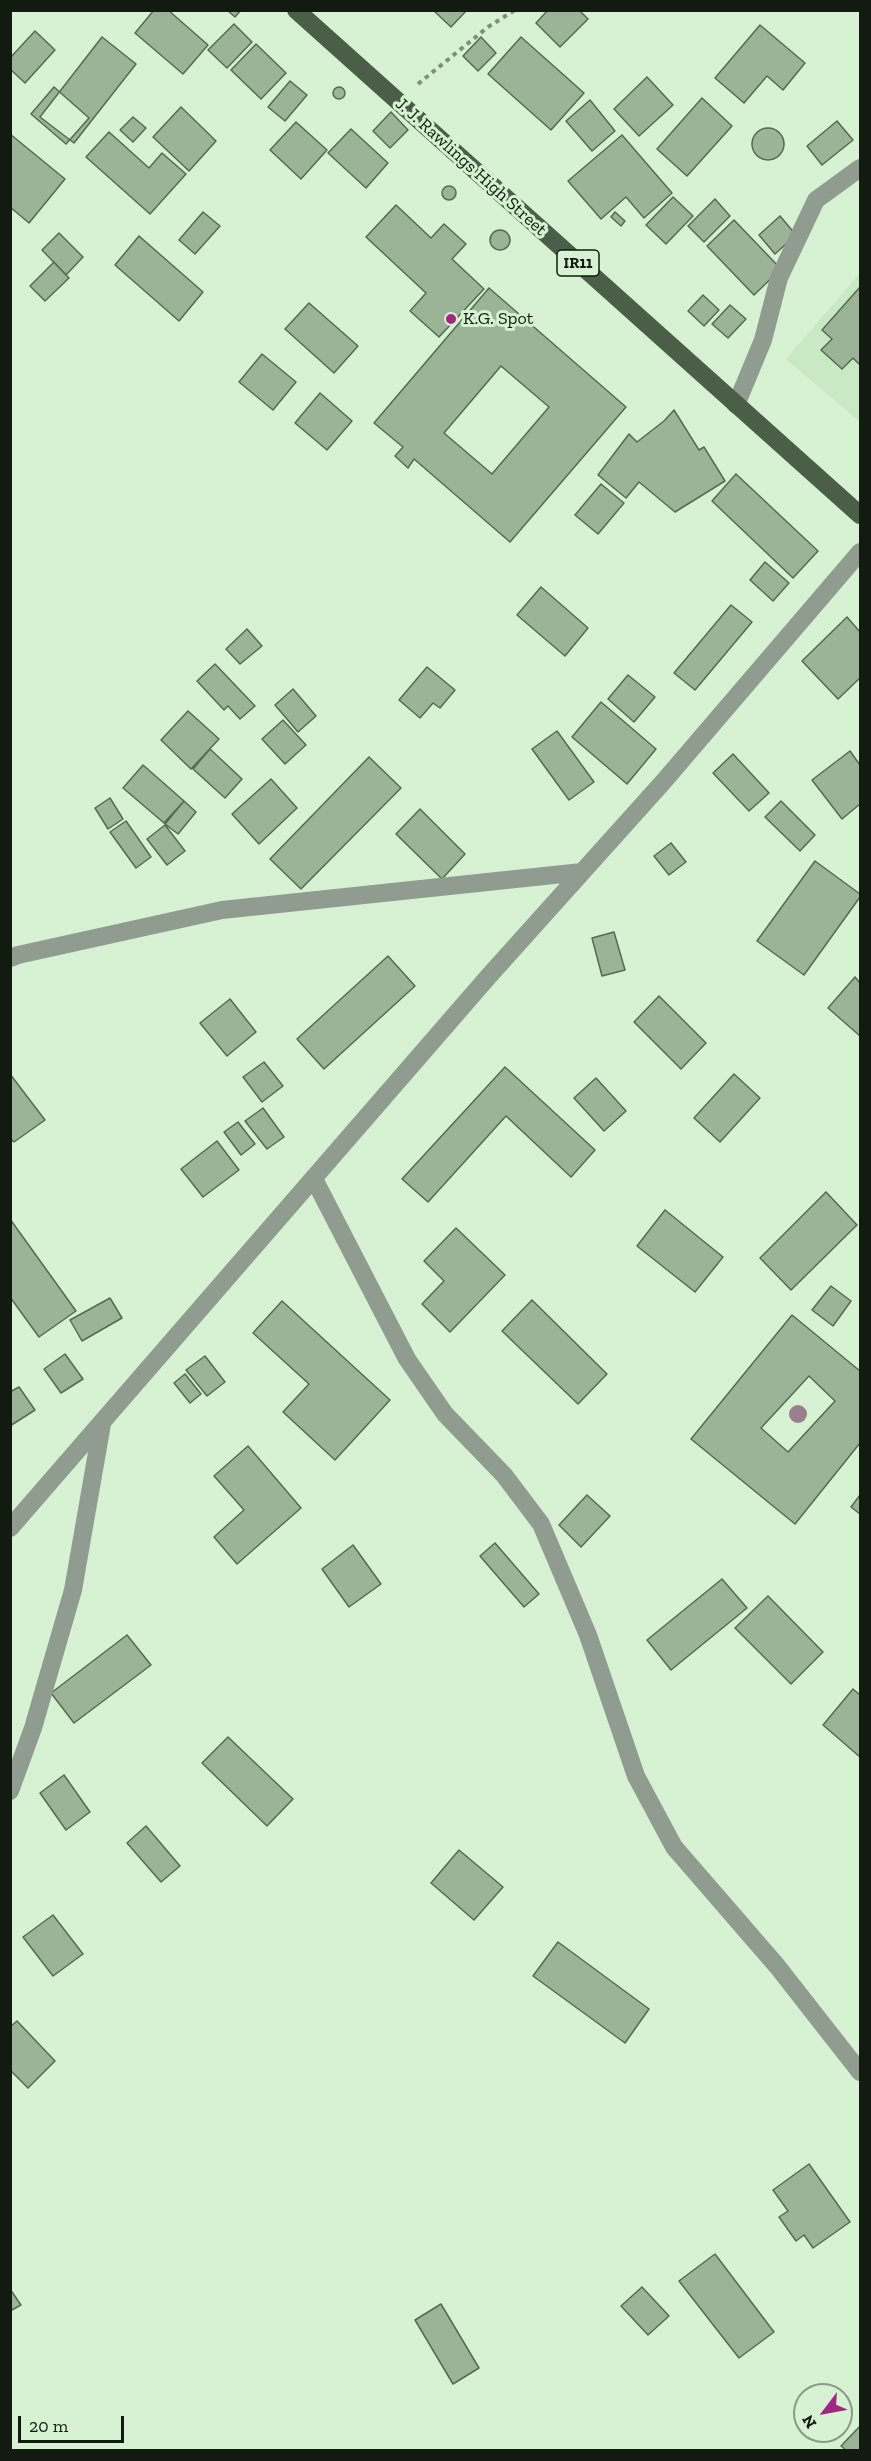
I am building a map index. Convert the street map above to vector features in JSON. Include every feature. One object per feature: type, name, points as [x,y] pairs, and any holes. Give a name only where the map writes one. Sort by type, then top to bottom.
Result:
[{"type":"main road","name":"J. J. Rawlings High Street","points":[[296,10],[861,515]]},
{"type":"street","points":[[736,405],[763,340],[779,278],[816,200],[861,168]]},
{"type":"street","points":[[10,1528],[861,552]]},
{"type":"street","points":[[10,958],[222,910],[582,872]]},
{"type":"street","points":[[314,1179],[407,1359],[444,1414],[504,1475],[541,1524],[588,1635],[636,1776],[674,1847],[777,1966],[861,2072]]},
{"type":"street","points":[[10,1791],[33,1728],[73,1590],[102,1423]]},
{"type":"path","points":[[397,101],[488,27],[515,10]]},
{"type":"shaded area","points":[[860,273],[860,422],[786,359]]},
{"type":"building","points":[[154,10],[168,10],[208,45],[183,74],[135,33]]},
{"type":"building","points":[[227,10],[241,10],[235,17]]},
{"type":"building","points":[[433,10],[467,10],[451,27]]},
{"type":"building","points":[[548,10],[579,10],[588,19],[560,47],[536,23]]},
{"type":"building","points":[[234,24],[252,42],[227,68],[208,50]]},
{"type":"building","points":[[760,25],[805,63],[783,90],[767,76],[744,103],[715,78]]},
{"type":"building","points":[[35,31],[55,50],[25,83],[10,69],[10,58]]},
{"type":"building","points":[[102,37],[136,64],[74,143],[40,117]]},
{"type":"building","points":[[481,37],[496,53],[478,71],[463,56]]},
{"type":"building","points":[[521,37],[584,93],[551,130],[488,74]]},
{"type":"building","points":[[256,44],[286,73],[261,99],[231,70]]},
{"type":"building","points":[[647,77],[673,105],[639,136],[614,109]]},
{"type":"building","points":[[290,81],[307,95],[285,121],[268,107]]},
{"type":"building","points":[[54,87],[89,118],[66,144],[31,114]]},
{"type":"building","points":[[341,87],[345,93],[341,99],[337,99],[333,91]]},
{"type":"building","points":[[702,98],[732,126],[687,176],[657,149]]},
{"type":"building","points":[[590,100],[615,131],[592,151],[566,121]]},
{"type":"building","points":[[181,107],[216,141],[189,171],[153,137]]},
{"type":"building","points":[[391,112],[408,130],[390,148],[373,131]]},
{"type":"building","points":[[133,117],[146,128],[133,142],[120,130]]},
{"type":"building","points":[[837,121],[853,140],[822,165],[807,146]]},
{"type":"building","points":[[296,122],[327,150],[301,179],[270,150]]},
{"type":"building","points":[[768,128],[779,133],[784,144],[779,155],[768,160],[757,155],[752,144],[757,133]]},
{"type":"building","points":[[351,129],[388,163],[366,188],[328,153]]},
{"type":"building","points":[[109,132],[149,168],[162,153],[186,174],[150,214],[86,157]]},
{"type":"building","points":[[10,134],[65,179],[29,223],[10,207]]},
{"type":"building","points":[[622,135],[672,193],[644,218],[626,197],[601,219],[568,181]]},
{"type":"building","points":[[446,186],[452,186],[456,193],[452,200],[446,200],[442,196],[442,190]]},
{"type":"building","points":[[673,197],[693,216],[666,244],[646,225]]},
{"type":"building","points":[[715,199],[730,216],[704,242],[688,226]]},
{"type":"building","points":[[396,205],[431,238],[444,224],[466,244],[452,259],[484,289],[439,337],[410,311],[426,293],[366,237]]},
{"type":"building","points":[[203,212],[220,226],[195,254],[179,240]]},
{"type":"building","points":[[615,212],[625,221],[621,226],[611,217]]},
{"type":"building","points":[[780,216],[796,235],[775,254],[759,235]]},
{"type":"building","points":[[734,220],[781,269],[754,295],[707,246]]},
{"type":"building","points":[[500,230],[507,233],[510,240],[507,247],[500,250],[493,247],[490,240],[493,233]]},
{"type":"building","points":[[59,233],[83,257],[66,275],[42,250]]},
{"type":"building","points":[[139,236],[203,292],[179,321],[115,265]]},
{"type":"building","points":[[54,262],[69,278],[45,301],[30,286]]},
{"type":"building","points":[[860,287],[860,365],[853,358],[842,369],[821,350],[832,339],[822,330]]},
{"type":"building","points":[[489,288],[626,407],[510,542],[414,459],[408,468],[395,456],[403,447],[374,423]],"holes":[[[501,366],[549,407],[492,474],[444,433]]]},
{"type":"building","points":[[703,295],[719,310],[704,326],[688,311]]},
{"type":"building","points":[[309,303],[358,346],[334,373],[285,329]]},
{"type":"building","points":[[730,305],[746,319],[728,338],[712,324]]},
{"type":"building","points":[[262,354],[296,382],[273,410],[239,382]]},
{"type":"building","points":[[320,393],[352,421],[327,450],[295,423]]},
{"type":"building","points":[[674,410],[699,450],[704,447],[725,481],[675,512],[639,482],[626,498],[598,475],[629,434],[637,442]]},
{"type":"building","points":[[736,474],[818,551],[793,578],[712,501]]},
{"type":"building","points":[[601,484],[624,503],[598,534],[575,515]]},
{"type":"building","points":[[765,562],[789,583],[773,601],[750,580]]},
{"type":"building","points":[[541,587],[588,628],[565,656],[517,615]]},
{"type":"building","points":[[731,605],[752,622],[695,690],[674,673]]},
{"type":"building","points":[[847,617],[860,632],[860,678],[838,699],[802,661]]},
{"type":"building","points":[[247,629],[262,646],[240,664],[226,649]]},
{"type":"building","points":[[215,664],[255,706],[240,719],[228,706],[224,710],[197,681]]},
{"type":"building","points":[[427,667],[455,690],[440,708],[433,703],[420,718],[399,700]]},
{"type":"building","points":[[628,675],[655,697],[634,722],[608,699]]},
{"type":"building","points":[[293,689],[316,716],[298,732],[275,705]]},
{"type":"building","points":[[601,702],[656,749],[627,784],[572,737]]},
{"type":"building","points":[[188,711],[219,739],[191,769],[161,740]]},
{"type":"building","points":[[283,720],[306,745],[285,764],[262,739]]},
{"type":"building","points":[[557,731],[594,782],[569,800],[532,749]]},
{"type":"building","points":[[210,749],[242,779],[225,798],[193,769]]},
{"type":"building","points":[[850,751],[860,765],[860,804],[842,819],[812,780]]},
{"type":"building","points":[[733,754],[769,793],[749,811],[713,773]]},
{"type":"building","points":[[369,757],[401,788],[301,889],[270,859]]},
{"type":"building","points":[[143,765],[184,801],[164,823],[123,788]]},
{"type":"building","points":[[271,779],[297,808],[259,844],[232,814]]},
{"type":"building","points":[[110,798],[123,819],[108,829],[95,808]]},
{"type":"building","points":[[184,801],[196,812],[178,834],[165,824]]},
{"type":"building","points":[[781,801],[815,835],[800,851],[765,817]]},
{"type":"building","points":[[420,809],[465,854],[442,879],[396,834]]},
{"type":"building","points":[[126,821],[151,857],[136,868],[110,832]]},
{"type":"building","points":[[165,825],[185,851],[167,865],[147,839]]},
{"type":"building","points":[[671,843],[686,862],[669,875],[654,856]]},
{"type":"building","points":[[815,861],[860,894],[860,897],[804,975],[757,941]]},
{"type":"building","points":[[614,932],[625,970],[602,976],[592,938]]},
{"type":"building","points":[[388,956],[415,986],[324,1069],[297,1039]]},
{"type":"building","points":[[855,977],[860,983],[860,1036],[828,1008]]},
{"type":"building","points":[[659,996],[706,1043],[681,1069],[634,1022]]},
{"type":"building","points":[[230,999],[256,1032],[227,1056],[200,1023]]},
{"type":"building","points":[[264,1062],[283,1086],[262,1102],[243,1077]]},
{"type":"building","points":[[505,1067],[595,1150],[571,1177],[506,1116],[428,1202],[402,1179]]},
{"type":"building","points":[[10,1074],[45,1120],[14,1142],[10,1138]]},
{"type":"building","points":[[734,1074],[760,1098],[720,1142],[694,1118]]},
{"type":"building","points":[[596,1078],[626,1111],[604,1131],[574,1098]]},
{"type":"building","points":[[263,1108],[284,1137],[267,1149],[245,1121]]},
{"type":"building","points":[[238,1122],[255,1144],[241,1155],[224,1132]]},
{"type":"building","points":[[217,1141],[239,1170],[203,1197],[181,1169]]},
{"type":"building","points":[[826,1192],[857,1225],[791,1290],[760,1258]]},
{"type":"building","points":[[665,1210],[723,1257],[695,1292],[637,1246]]},
{"type":"building","points":[[10,1219],[76,1311],[39,1337],[10,1297]]},
{"type":"building","points":[[456,1228],[505,1275],[450,1332],[422,1304],[444,1281],[424,1261]]},
{"type":"building","points":[[831,1286],[851,1301],[833,1326],[812,1310]]},
{"type":"building","points":[[110,1298],[122,1318],[82,1341],[70,1320]]},
{"type":"building","points":[[532,1300],[607,1374],[578,1404],[502,1331]]},
{"type":"building","points":[[282,1301],[390,1400],[335,1460],[283,1412],[309,1384],[253,1333]]},
{"type":"building","points":[[792,1315],[860,1371],[860,1443],[795,1524],[691,1439]],"holes":[[[809,1376],[835,1401],[788,1452],[761,1428]]]},
{"type":"building","points":[[65,1354],[83,1379],[61,1393],[44,1369]]},
{"type":"building","points":[[205,1356],[225,1382],[207,1396],[186,1370]]},
{"type":"building","points":[[185,1374],[201,1394],[190,1403],[174,1383]]},
{"type":"building","points":[[19,1387],[35,1410],[10,1426],[10,1392]]},
{"type":"building","points":[[248,1446],[301,1508],[237,1564],[214,1537],[244,1510],[214,1476]]},
{"type":"building","points":[[587,1495],[610,1516],[581,1547],[559,1525]]},
{"type":"building","points":[[860,1495],[860,1514],[851,1507]]},
{"type":"building","points":[[495,1543],[539,1594],[524,1607],[480,1556]]},
{"type":"building","points":[[353,1545],[381,1584],[349,1607],[322,1569]]},
{"type":"building","points":[[722,1579],[747,1608],[671,1670],[647,1640]]},
{"type":"building","points":[[768,1596],[823,1652],[791,1684],[735,1628]]},
{"type":"building","points":[[127,1635],[151,1665],[74,1723],[51,1693]]},
{"type":"building","points":[[853,1689],[860,1695],[860,1757],[823,1725]]},
{"type":"building","points":[[228,1737],[293,1799],[267,1826],[202,1763]]},
{"type":"building","points":[[64,1775],[90,1812],[66,1830],[40,1793]]},
{"type":"building","points":[[146,1826],[180,1866],[161,1882],[127,1843]]},
{"type":"building","points":[[459,1850],[503,1887],[474,1920],[431,1883]]},
{"type":"building","points":[[53,1915],[83,1954],[53,1976],[23,1937]]},
{"type":"building","points":[[558,1942],[649,2009],[625,2043],[533,1976]]},
{"type":"building","points":[[17,2021],[55,2061],[28,2088],[10,2070],[10,2027]]},
{"type":"building","points":[[809,2164],[850,2222],[813,2248],[804,2235],[796,2241],[779,2217],[788,2211],[773,2190]]},
{"type":"building","points":[[715,2254],[774,2332],[739,2358],[679,2281]]},
{"type":"building","points":[[642,2287],[669,2316],[648,2335],[621,2306]]},
{"type":"building","points":[[10,2289],[21,2305],[10,2311]]},
{"type":"building","points":[[441,2304],[479,2368],[453,2384],[415,2320]]},
{"type":"building","points":[[860,2426],[860,2450],[846,2450],[841,2446],[844,2443],[853,2443],[853,2433]]},
{"type":"place","name":"K.G. Spot","points":[[451,319]]}]
